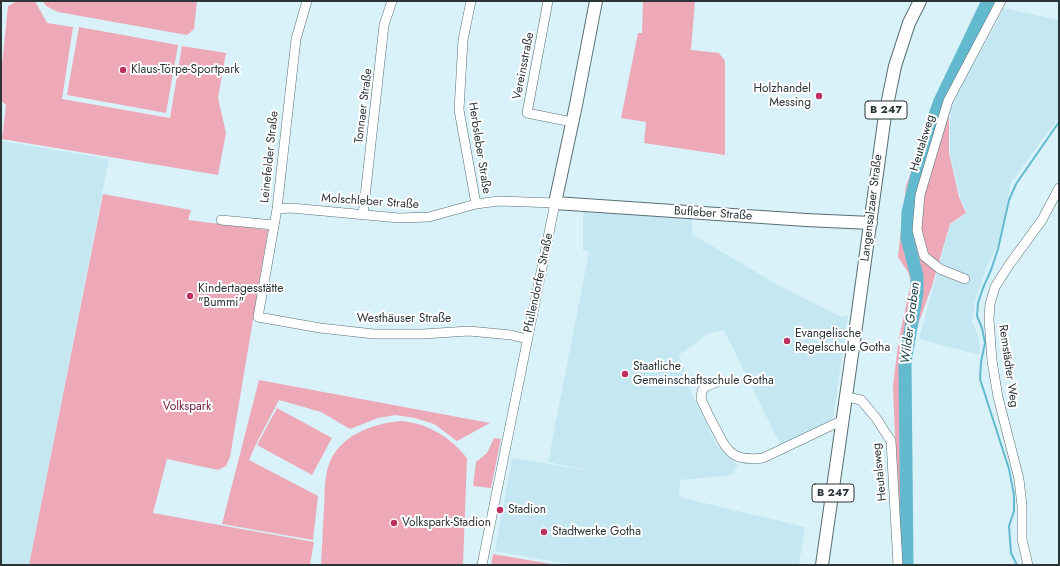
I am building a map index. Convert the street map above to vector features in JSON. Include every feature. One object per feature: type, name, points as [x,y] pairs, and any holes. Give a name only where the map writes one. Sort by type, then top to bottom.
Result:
[{"type":"main road","name":"Pfullendorfer Straße","points":[[555,203],[596,1]]},
{"type":"main road","name":"Langensalzaer Straße","points":[[822,565],[890,87],[909,24],[920,1]]},
{"type":"main road","name":"Bufleber Straße","points":[[555,203],[871,223]]},
{"type":"street","name":"Leinefelder Straße","points":[[258,317],[277,209],[296,39],[307,1]]},
{"type":"street","name":"Tonnaer Straße","points":[[363,215],[384,25],[392,1]]},
{"type":"street","name":"Herbsleber Straße","points":[[471,1],[463,40],[458,110],[476,204]]},
{"type":"street","name":"Heutalsweg","points":[[965,278],[940,269],[924,256],[917,230],[920,195],[948,101],[1001,1]]},
{"type":"street","name":"Vereinsstraße","points":[[548,2],[527,113],[572,122]]},
{"type":"street","name":"Remstädter Weg","points":[[1028,565],[1022,539],[1022,506],[1019,479],[998,397],[992,360],[989,319],[990,304],[995,287],[1042,220],[1059,188]]},
{"type":"street","name":"Molschleber Straße","points":[[277,209],[291,208],[399,218],[429,217],[476,204],[499,201],[555,203]]},
{"type":"street","name":"Pfullendorfer Straße","points":[[482,565],[555,203]]},
{"type":"street","points":[[221,220],[274,225]]},
{"type":"street","name":"Westhäuser Straße","points":[[258,317],[320,328],[374,334],[423,334],[470,331],[511,335],[527,339]]},
{"type":"street","points":[[719,381],[705,387],[702,391],[701,400],[724,447],[732,454],[750,460],[763,458],[843,420]]},
{"type":"street","name":"Heutalsweg","points":[[847,397],[861,400],[876,418],[891,441],[898,565]]},
{"type":"shaded area","points":[[1003,8],[1059,20],[1059,117],[1011,183],[998,244],[986,269],[975,302],[972,322],[979,338],[980,355],[919,339],[950,225],[967,213],[960,197],[950,154],[950,106],[997,22]]},
{"type":"shaded area","points":[[1,141],[109,159],[29,565],[1,565]]},
{"type":"shaded area","points":[[583,212],[692,219],[692,234],[778,285],[841,317],[848,315],[833,419],[781,446],[724,330],[709,333],[679,355],[692,394],[716,444],[738,466],[732,475],[680,480],[679,497],[805,527],[799,565],[574,565],[495,551],[512,458],[597,472],[548,462],[589,252],[583,250]]},
{"type":"green space","points":[[17,1],[35,1],[47,23],[73,27],[62,99],[170,118],[182,46],[226,53],[218,98],[226,133],[218,175],[2,139],[6,105],[1,101],[1,75],[8,6]]},
{"type":"green space","points":[[43,1],[197,1],[194,29],[187,35],[58,12],[46,6]]},
{"type":"green space","points":[[643,1],[695,1],[691,50],[719,53],[725,61],[725,155],[644,143],[646,122],[621,118],[638,33],[642,33]]},
{"type":"green space","points":[[981,1],[994,1],[949,90],[949,153],[959,197],[966,213],[950,224],[932,286],[912,341],[899,338],[911,283],[908,272],[898,257],[906,186],[936,105]]},
{"type":"green space","name":"Klaus-Törpe-Sportpark","points":[[79,27],[178,45],[166,113],[67,95]]},
{"type":"green space","name":"Volkspark","points":[[103,194],[191,210],[188,220],[268,230],[230,457],[226,466],[218,470],[167,459],[153,513],[314,542],[310,565],[29,565]]},
{"type":"green space","points":[[898,345],[910,348],[908,415],[912,565],[900,565],[893,386]]},
{"type":"green space","points":[[259,380],[490,423],[457,441],[434,424],[415,418],[395,415],[378,418],[350,429],[321,412],[279,400],[249,460],[318,496],[313,540],[222,524]]},
{"type":"green space","points":[[277,408],[332,438],[312,475],[257,445]]},
{"type":"green space","name":"Volkspark-Stadion","points":[[402,421],[430,428],[446,438],[467,458],[463,565],[321,565],[325,482],[328,467],[333,456],[339,447],[358,433],[379,425]]},
{"type":"green space","points":[[494,438],[501,439],[491,488],[473,486],[476,462],[487,453]]},
{"type":"green space","points":[[493,554],[557,565],[491,565]]},
{"type":"waterway","name":"Wilder Graben","points":[[907,565],[905,362],[917,293],[917,276],[907,238],[908,212],[928,135],[940,101],[988,1]]},
{"type":"waterway","points":[[1017,565],[1011,553],[1009,526],[1014,511],[1014,495],[1009,469],[980,379],[981,362],[985,343],[982,328],[977,316],[978,303],[998,249],[1009,200],[1016,184],[1059,122]]},
{"type":"place","name":"Klaus-Törpe-Sportpark","points":[[123,70]]},
{"type":"place","name":"Holzhandel Messing","points":[[819,96]]},
{"type":"place","name":"Kindertagesstätte \"Bummi\"","points":[[190,296]]},
{"type":"place","name":"Evangelische Regelschule Gotha","points":[[787,341]]},
{"type":"place","name":"Staatliche Gemeinschaftsschule Gotha","points":[[625,374]]},
{"type":"place","name":"Stadion","points":[[500,510]]},
{"type":"place","name":"Volkspark-Stadion","points":[[394,523]]},
{"type":"place","name":"Stadtwerke Gotha","points":[[544,532]]}]
